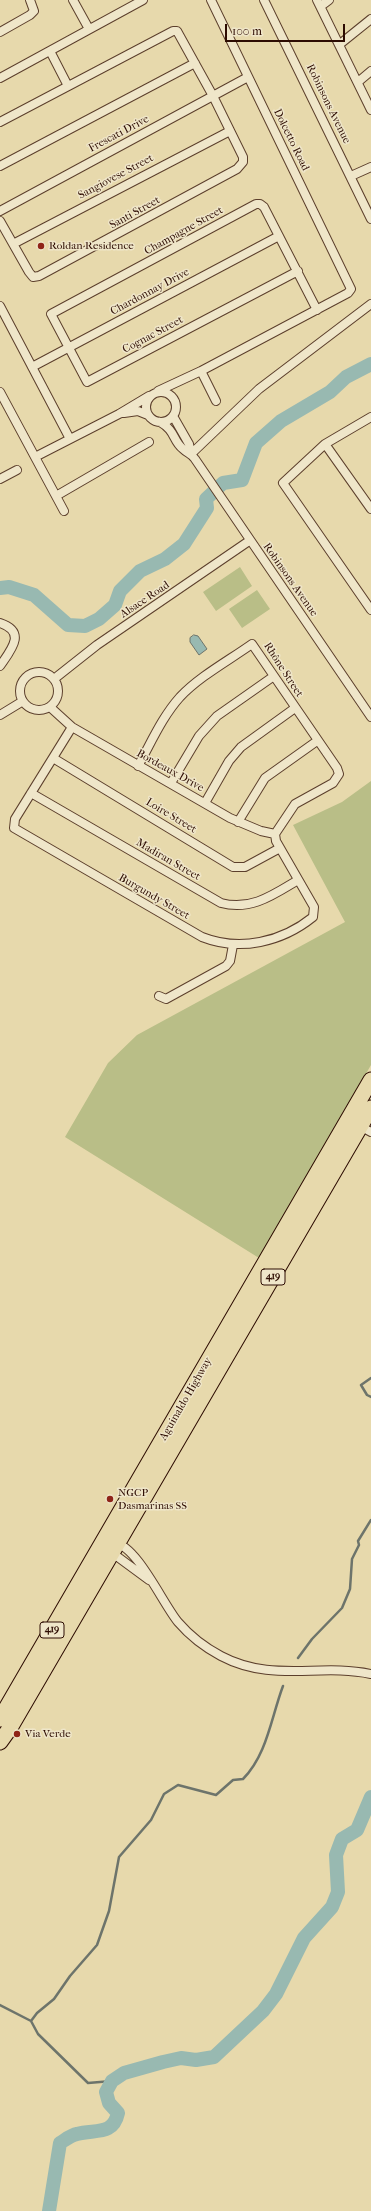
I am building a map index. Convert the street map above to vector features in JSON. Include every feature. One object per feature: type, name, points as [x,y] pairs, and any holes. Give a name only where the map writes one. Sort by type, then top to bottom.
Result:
[{"type":"highway","name":"Aguinaldo Highway","points":[[360,1126],[371,1080]]},
{"type":"highway","name":"Aguinaldo Highway","points":[[0,1742],[10,1728],[111,1546],[302,1213],[371,1108]]},
{"type":"highway","name":"Aguinaldo Highway","points":[[0,1719],[111,1546]]},
{"type":"street","points":[[0,32],[25,19],[34,11],[30,0]]},
{"type":"street","points":[[74,0],[89,29]]},
{"type":"street","points":[[0,78],[143,0]]},
{"type":"street","name":"Dolcetto Road","points":[[211,0],[351,289],[348,293],[317,310]]},
{"type":"street","name":"Robinsons Avenue","points":[[264,0],[371,219]]},
{"type":"street","points":[[329,0],[319,3],[371,110]]},
{"type":"street","points":[[340,44],[371,19]]},
{"type":"street","points":[[0,122],[173,31],[177,31],[213,96],[230,131]]},
{"type":"street","points":[[50,51],[68,86]]},
{"type":"street","points":[[0,166],[195,63]]},
{"type":"street","points":[[358,82],[371,71]]},
{"type":"street","name":"Frescati Drive","points":[[0,211],[248,77]]},
{"type":"street","name":"Santi Street","points":[[13,244],[33,277],[39,276],[237,169],[243,162],[243,157],[230,131]]},
{"type":"street","name":"Sangiovese Street","points":[[13,244],[230,131]]},
{"type":"street","points":[[351,176],[371,167]]},
{"type":"street","name":"Champagne Street","points":[[51,314],[256,204],[260,204],[264,207],[279,236]]},
{"type":"street","points":[[0,221],[13,244]]},
{"type":"street","points":[[35,456],[119,414],[158,391],[201,371],[317,310],[279,236]]},
{"type":"street","name":"Chardonnay Drive","points":[[32,367],[279,236]]},
{"type":"street","name":"Cognac Street","points":[[51,314],[87,382],[298,271]]},
{"type":"street","points":[[193,457],[259,389],[368,305],[371,300]]},
{"type":"street","points":[[0,306],[70,439]]},
{"type":"street","points":[[201,371],[216,401]]},
{"type":"street","points":[[172,396],[178,385],[184,379]]},
{"type":"street","points":[[119,414],[138,412],[148,415],[160,422],[165,421],[173,416],[176,406],[172,396],[163,391],[158,391]]},
{"type":"street","points":[[0,392],[64,511]]},
{"type":"street","points":[[148,415],[146,406],[149,396]]},
{"type":"street","name":"Robinsons Avenue","points":[[173,416],[189,444],[193,457],[249,541],[371,717]]},
{"type":"street","points":[[371,417],[325,444],[284,483],[371,610]]},
{"type":"street","name":"Robinsons Avenue","points":[[160,422],[170,427],[182,449],[193,457]]},
{"type":"street","points":[[56,496],[148,442]]},
{"type":"street","points":[[325,444],[371,509]]},
{"type":"street","points":[[0,479],[17,470]]},
{"type":"street","name":"Alsace Road","points":[[54,679],[96,645],[249,541]]},
{"type":"street","points":[[0,623],[11,627],[14,632],[12,646],[0,666]]},
{"type":"street","name":"Rhône Street","points":[[138,766],[163,722],[180,698],[203,677],[252,644],[317,741],[337,768],[339,774],[333,783],[295,804],[275,834]]},
{"type":"street","points":[[43,672],[54,679],[58,691],[52,705],[44,710],[32,709],[23,701],[20,689],[22,683],[31,674],[43,672]]},
{"type":"street","points":[[171,783],[199,736],[217,716],[274,676]]},
{"type":"street","points":[[0,715],[23,701]]},
{"type":"street","name":"Bordeaux Drive","points":[[52,705],[60,716],[72,727],[138,766],[171,783],[238,822],[275,834]]},
{"type":"street","points":[[205,803],[229,760],[240,747],[295,708]]},
{"type":"street","name":"Burgundy Street","points":[[72,727],[13,823],[14,828],[202,937],[233,945],[256,943],[275,938],[313,917],[314,907],[280,848],[275,834]]},
{"type":"street","points":[[238,822],[265,778],[317,741]]},
{"type":"street","name":"Loire Street","points":[[53,758],[234,867],[245,867],[280,848]]},
{"type":"street","name":"Madiran Street","points":[[31,793],[221,904],[236,906],[253,905],[298,880]]},
{"type":"street","points":[[159,996],[166,999],[226,966],[230,961],[233,945]]},
{"type":"street","points":[[111,1546],[142,1565],[166,1606],[191,1635],[222,1656],[235,1662],[263,1670],[282,1672],[340,1669],[371,1674]]},
{"type":"green space","points":[[240,567],[252,586],[216,611],[203,592]]},
{"type":"green space","points":[[257,590],[270,609],[242,628],[229,609]]},
{"type":"green space","points":[[371,781],[371,1065],[259,1258],[65,1137],[108,1063],[137,1035],[345,922],[293,825],[342,802]]},
{"type":"water","points":[[194,635],[198,636],[207,649],[199,655],[190,642],[190,638]]},
{"type":"waterway","points":[[0,588],[9,587],[34,595],[68,625],[85,626],[99,619],[115,605],[120,591],[140,571],[165,559],[184,544],[207,508],[206,499],[223,483],[242,480],[256,443],[281,421],[330,392],[346,377],[371,364]]},
{"type":"waterway","points":[[371,1378],[361,1385],[367,1395],[371,1397]]},
{"type":"waterway","points":[[298,1658],[312,1639],[342,1608],[350,1589],[352,1559],[359,1545],[358,1541],[371,1520]]},
{"type":"waterway","points":[[31,2021],[37,2013],[54,1999],[70,1976],[97,1945],[109,1911],[119,1857],[151,1820],[164,1794],[178,1785],[216,1795],[233,1780],[243,1779],[258,1759],[268,1736],[283,1686]]},
{"type":"waterway","points":[[49,2211],[60,2143],[70,2136],[108,2128],[116,2120],[118,2113],[109,2103],[106,2092],[112,2081],[124,2073],[163,2062],[181,2058],[196,2060],[214,2057],[263,2011],[276,1994],[304,1938],[332,1907],[338,1892],[336,1855],[342,1839],[357,1830],[371,1797]]},
{"type":"waterway","points":[[0,2005],[31,2021]]},
{"type":"waterway","points":[[31,2021],[38,2034],[88,2083],[112,2081]]},
{"type":"place","name":"Roldan Residence","points":[[41,246]]},
{"type":"place","name":"NGCP Dasmarinas SS","points":[[110,1499]]},
{"type":"place","name":"Via Verde","points":[[17,1734]]}]
